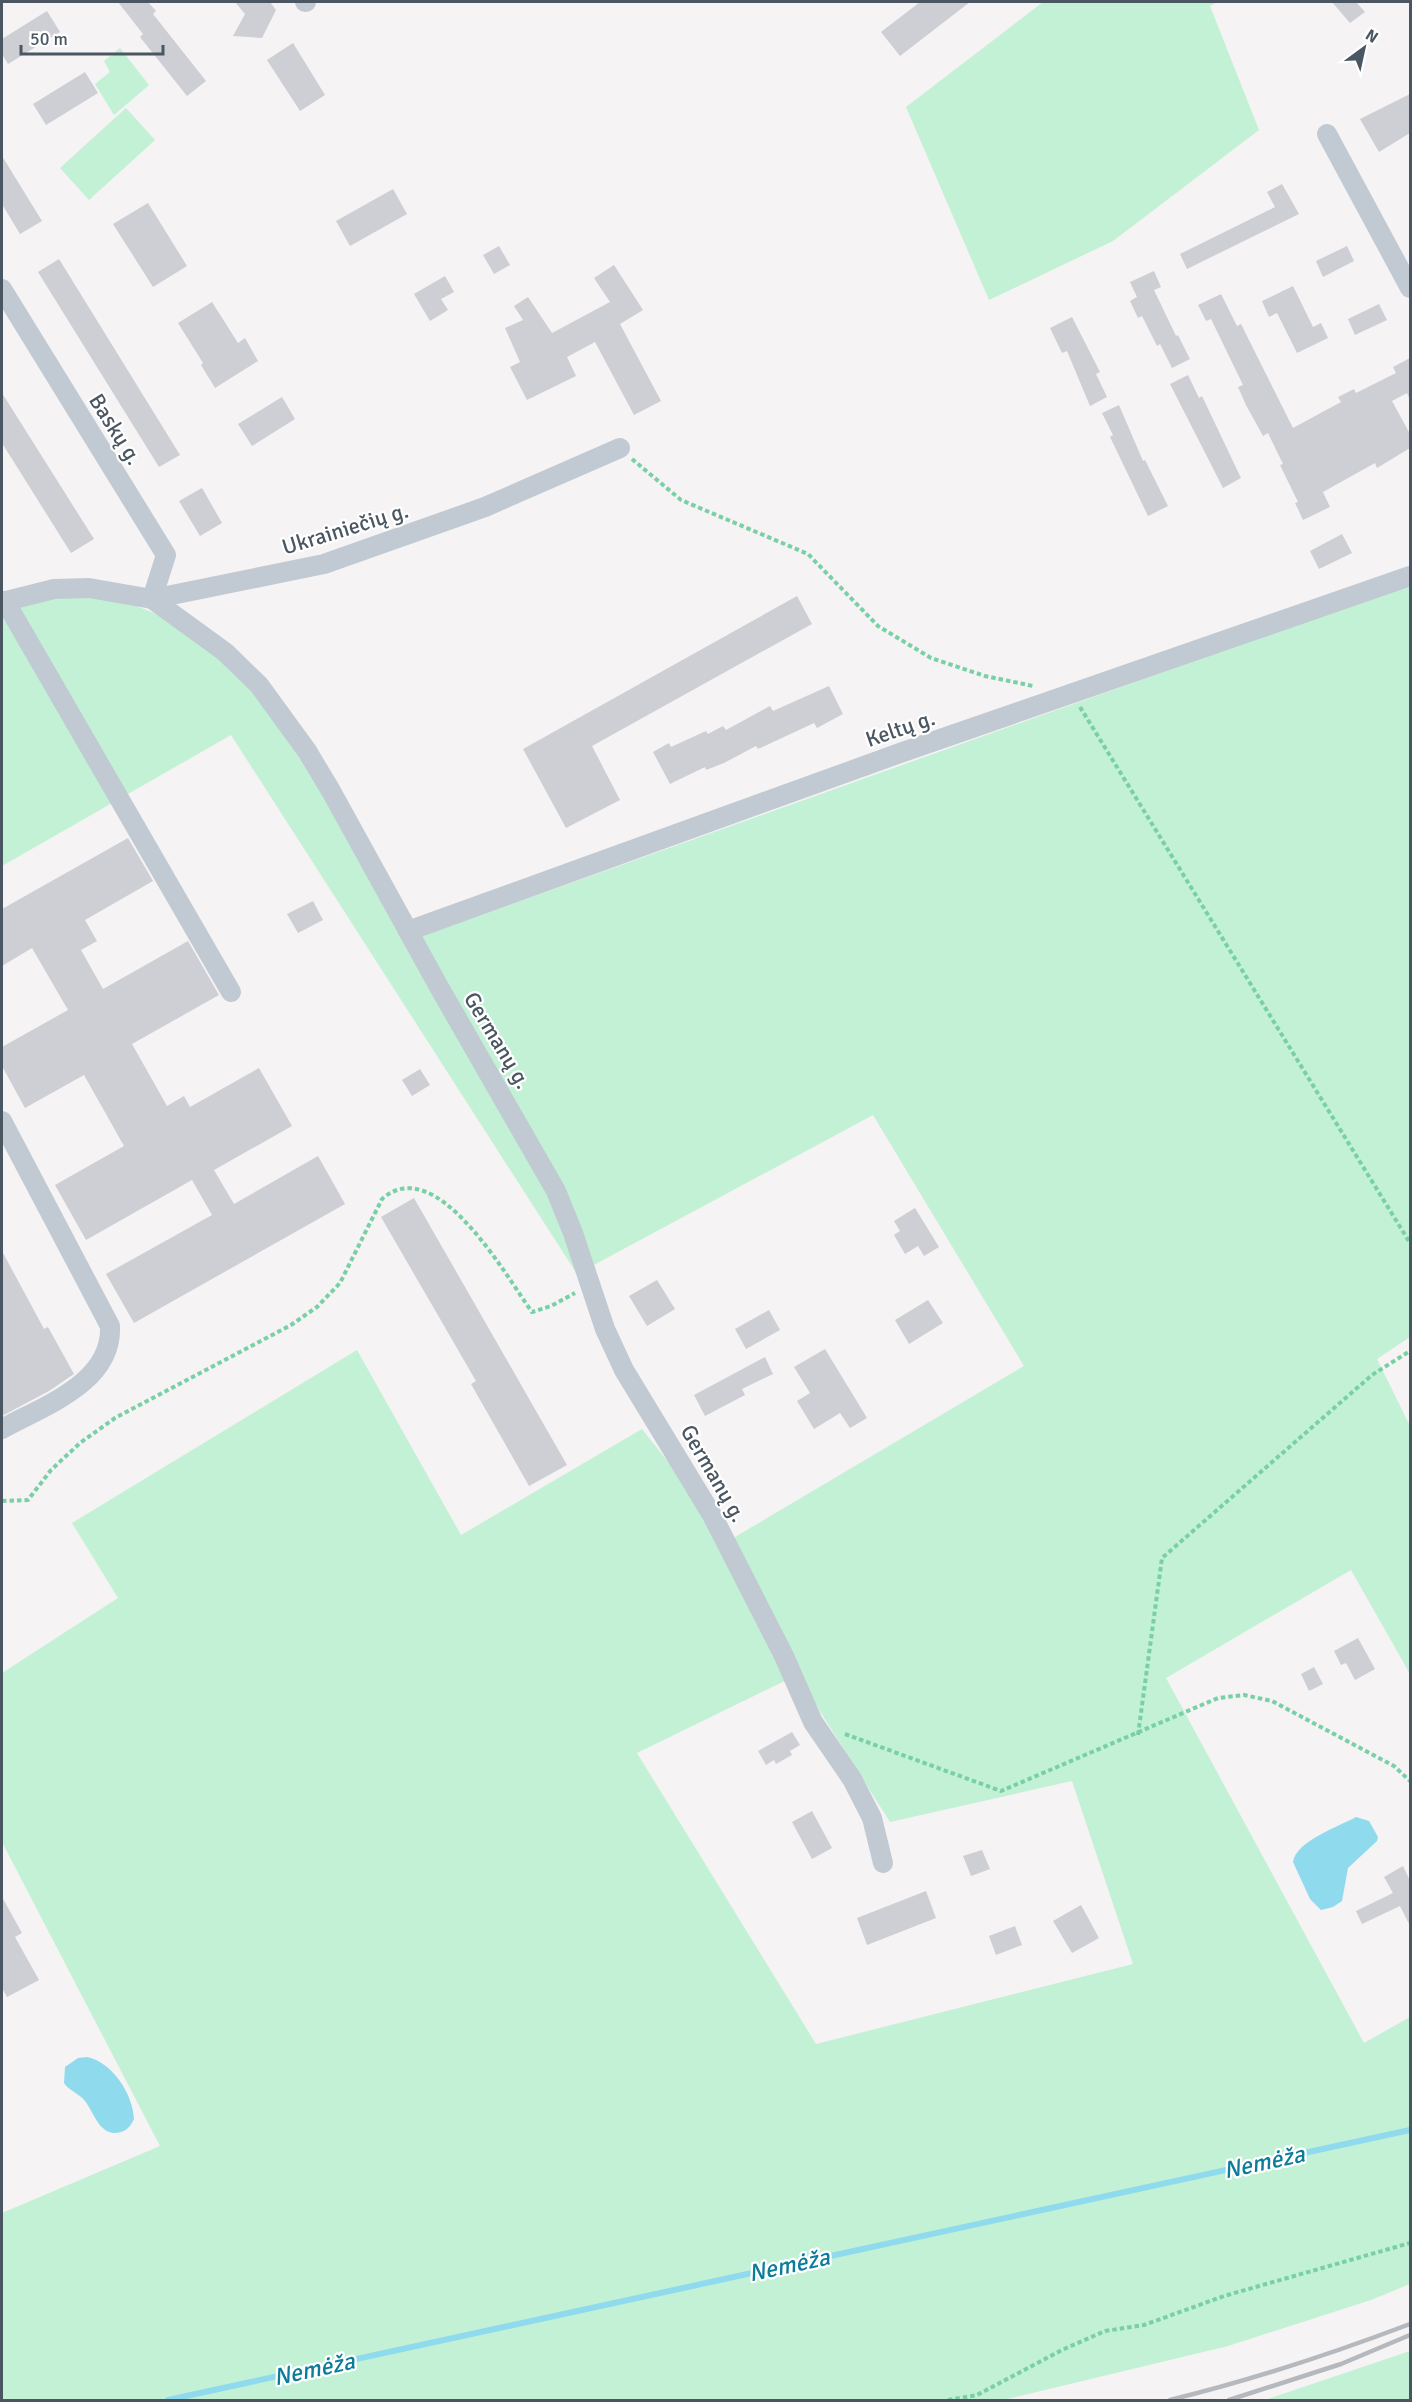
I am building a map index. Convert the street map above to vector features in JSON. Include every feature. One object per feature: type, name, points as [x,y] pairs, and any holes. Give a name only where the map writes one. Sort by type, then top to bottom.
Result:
[{"type":"street","points":[[1327,134],[1410,288]]},
{"type":"street","name":"Baskų g.","points":[[2,289],[166,555],[152,599]]},
{"type":"street","name":"Ukrainiečių g.","points":[[3,601],[54,589],[89,588],[152,599],[324,564],[485,507],[620,448]]},
{"type":"street","name":"Keltų g.","points":[[408,931],[900,753],[1410,576]]},
{"type":"street","name":"Germanų g.","points":[[152,599],[188,622],[225,652],[259,685],[284,717],[331,791],[556,1191],[573,1233],[605,1329],[624,1370],[693,1482],[732,1553],[784,1656],[813,1722],[852,1779],[872,1818],[883,1863]]},
{"type":"street","points":[[3,601],[231,992]]},
{"type":"street","points":[[2,1121],[110,1326],[111,1337],[105,1356],[86,1382],[2,1429]]},
{"type":"path","points":[[620,448],[681,500],[808,554],[878,626],[931,658],[985,676],[1040,688]]},
{"type":"path","points":[[1072,695],[1410,1243]]},
{"type":"path","points":[[2,1501],[28,1500],[51,1470],[80,1443],[115,1418],[291,1325],[317,1307],[340,1283],[382,1199],[392,1191],[402,1188],[415,1189],[433,1194],[450,1206],[472,1228],[532,1312],[551,1306],[589,1285]]},
{"type":"path","points":[[1138,1735],[1162,1558],[1372,1375],[1410,1351]]},
{"type":"path","points":[[813,1722],[1001,1791],[1138,1735],[1218,1698],[1244,1695],[1272,1701],[1394,1766],[1410,1781]]},
{"type":"path","points":[[948,2400],[977,2396],[1062,2350],[1105,2331],[1144,2325],[1224,2296],[1410,2243]]},
{"type":"green space","points":[[1043,2],[1217,2],[1210,6],[1259,130],[1113,241],[989,300],[906,107]]},
{"type":"green space","points":[[120,48],[149,85],[114,115],[95,84],[110,72],[104,61]]},
{"type":"green space","points":[[126,108],[155,140],[89,200],[60,168]]},
{"type":"green space","points":[[1410,584],[1410,1337],[1377,1359],[1410,1426],[1410,1674],[1351,1570],[1166,1678],[1364,2043],[1410,2017],[1410,2284],[1371,2300],[1228,2346],[1003,2400],[2,2400],[2,2213],[160,2146],[2,1842],[2,1673],[118,1598],[72,1523],[357,1350],[461,1535],[642,1429],[730,1540],[1024,1366],[873,1115],[577,1274],[231,735],[2,866],[2,613],[66,596],[101,597],[126,603],[174,623],[216,654],[255,694],[289,740],[349,840],[399,934],[425,935]],"holes":[[[797,1675],[890,1822],[1072,1781],[1133,1964],[816,2044],[637,1753]]]},
{"type":"green space","points":[[1410,2351],[1410,2400],[1265,2400]]},
{"type":"water","points":[[1356,1817],[1369,1821],[1378,1837],[1377,1841],[1348,1868],[1342,1901],[1333,1907],[1321,1910],[1310,1899],[1293,1862],[1296,1854],[1310,1841]]},
{"type":"water","points":[[87,2057],[105,2065],[113,2072],[130,2099],[134,2119],[123,2131],[114,2133],[103,2128],[85,2101],[64,2083],[65,2067],[78,2058]]},
{"type":"building","points":[[118,2],[148,2],[156,11],[153,14],[206,81],[187,96],[140,37],[143,34]]},
{"type":"building","points":[[235,2],[270,2],[276,10],[262,38],[233,36],[245,14]]},
{"type":"building","points":[[920,2],[970,2],[900,56],[881,32]]},
{"type":"building","points":[[1332,2],[1356,2],[1365,12],[1350,23]]},
{"type":"building","points":[[47,11],[60,32],[8,64],[2,54],[2,39]]},
{"type":"building","points":[[293,43],[325,95],[300,111],[267,60]]},
{"type":"building","points":[[85,72],[98,93],[46,125],[33,104]]},
{"type":"building","points":[[1410,94],[1410,133],[1379,152],[1360,119]]},
{"type":"building","points":[[2,156],[42,221],[20,234],[2,204]]},
{"type":"building","points":[[1282,184],[1299,214],[1187,269],[1180,254],[1275,207],[1267,192]]},
{"type":"building","points":[[393,189],[407,214],[350,246],[336,221]]},
{"type":"building","points":[[148,203],[187,266],[153,287],[113,224]]},
{"type":"building","points":[[499,246],[510,265],[494,274],[483,255]]},
{"type":"building","points":[[1347,246],[1354,261],[1323,277],[1316,261]]},
{"type":"building","points":[[59,259],[180,455],[159,467],[38,272]]},
{"type":"building","points":[[614,265],[643,310],[620,324],[661,401],[634,415],[595,342],[567,357],[576,376],[527,400],[510,367],[520,362],[505,328],[523,320],[514,306],[528,297],[552,333],[610,302],[594,278]]},
{"type":"building","points":[[1154,271],[1161,287],[1154,290],[1190,359],[1172,368],[1160,344],[1157,346],[1142,316],[1138,318],[1130,301],[1137,297],[1130,282]]},
{"type":"building","points":[[445,276],[454,292],[441,299],[448,310],[430,321],[414,294]]},
{"type":"building","points":[[1293,286],[1313,327],[1321,323],[1328,338],[1297,353],[1277,313],[1269,317],[1262,301]]},
{"type":"building","points":[[1221,294],[1237,326],[1241,324],[1293,428],[1341,402],[1338,397],[1354,389],[1356,393],[1396,373],[1393,367],[1410,358],[1410,400],[1407,393],[1392,401],[1410,434],[1410,448],[1377,468],[1375,463],[1323,492],[1330,507],[1303,520],[1295,503],[1298,502],[1280,465],[1283,464],[1268,433],[1263,436],[1246,405],[1238,387],[1243,385],[1211,319],[1206,321],[1198,305]]},
{"type":"building","points":[[212,302],[238,343],[245,338],[258,361],[215,388],[201,365],[203,363],[178,323]]},
{"type":"building","points":[[1379,304],[1387,320],[1355,335],[1348,319]]},
{"type":"building","points":[[1072,317],[1100,372],[1096,374],[1107,397],[1090,406],[1067,351],[1062,353],[1050,328]]},
{"type":"building","points":[[1188,375],[1199,398],[1202,396],[1241,478],[1223,488],[1170,384]]},
{"type":"building","points":[[2,393],[94,539],[71,553],[2,443]]},
{"type":"building","points":[[282,397],[295,419],[252,446],[238,424]]},
{"type":"building","points":[[1119,405],[1143,461],[1145,460],[1168,506],[1148,516],[1110,437],[1113,435],[1102,413]]},
{"type":"building","points":[[202,488],[222,523],[200,536],[179,501]]},
{"type":"building","points":[[1342,534],[1352,553],[1319,569],[1310,551]]},
{"type":"building","points":[[797,596],[812,624],[592,746],[620,800],[566,828],[523,749]]},
{"type":"building","points":[[829,686],[843,714],[817,728],[814,723],[758,749],[756,746],[724,763],[706,770],[705,767],[670,784],[653,752],[669,743],[671,747],[706,731],[708,734],[723,726],[726,730],[770,706],[773,711]]},
{"type":"building","points":[[128,838],[153,881],[85,920],[97,941],[81,950],[103,989],[188,941],[219,995],[132,1044],[167,1106],[184,1096],[190,1107],[259,1068],[292,1126],[214,1170],[234,1204],[318,1156],[345,1204],[134,1323],[106,1274],[212,1215],[192,1180],[86,1240],[55,1185],[124,1146],[84,1075],[25,1108],[2,1066],[2,1047],[68,1010],[32,948],[2,966],[2,909]]},
{"type":"building","points":[[313,901],[323,920],[298,933],[287,914]]},
{"type":"building","points":[[420,1069],[430,1085],[412,1096],[402,1080]]},
{"type":"building","points":[[414,1198],[567,1465],[529,1486],[471,1384],[476,1381],[381,1217]]},
{"type":"building","points":[[915,1208],[939,1247],[924,1256],[918,1246],[905,1254],[894,1235],[900,1231],[894,1221]]},
{"type":"building","points":[[2,1251],[44,1329],[48,1327],[74,1374],[49,1391],[2,1416]]},
{"type":"building","points":[[657,1280],[675,1309],[647,1326],[629,1296]]},
{"type":"building","points":[[928,1300],[943,1323],[909,1344],[895,1320]]},
{"type":"building","points":[[769,1310],[780,1330],[746,1349],[735,1329]]},
{"type":"building","points":[[825,1349],[867,1418],[850,1428],[840,1413],[814,1429],[797,1401],[810,1393],[794,1367]]},
{"type":"building","points":[[765,1357],[773,1374],[742,1389],[745,1395],[705,1416],[694,1395]]},
{"type":"building","points":[[1358,1638],[1375,1669],[1355,1680],[1346,1663],[1341,1665],[1334,1651]]},
{"type":"building","points":[[1314,1667],[1323,1684],[1309,1691],[1301,1674]]},
{"type":"building","points":[[792,1732],[800,1745],[790,1751],[792,1755],[776,1764],[774,1760],[766,1765],[758,1751]]},
{"type":"building","points":[[812,1811],[832,1848],[812,1859],[792,1822]]},
{"type":"building","points":[[982,1850],[990,1869],[971,1876],[963,1856]]},
{"type":"building","points":[[1403,1866],[1410,1881],[1410,1926],[1400,1906],[1362,1924],[1356,1911],[1393,1893],[1384,1877]]},
{"type":"building","points":[[926,1891],[936,1918],[867,1945],[857,1918]]},
{"type":"building","points":[[2,1897],[22,1933],[15,1937],[39,1980],[7,1997],[2,1988]]},
{"type":"building","points":[[1081,1905],[1099,1938],[1072,1953],[1053,1921]]},
{"type":"building","points":[[1015,1926],[1022,1945],[996,1955],[989,1936]]},
{"type":"waterway","name":"Nemėža","points":[[168,2400],[1410,2130]]},
{"type":"railway","points":[[1170,2400],[1291,2366],[1410,2324]]},
{"type":"railway","points":[[1229,2400],[1341,2364],[1410,2335]]}]
